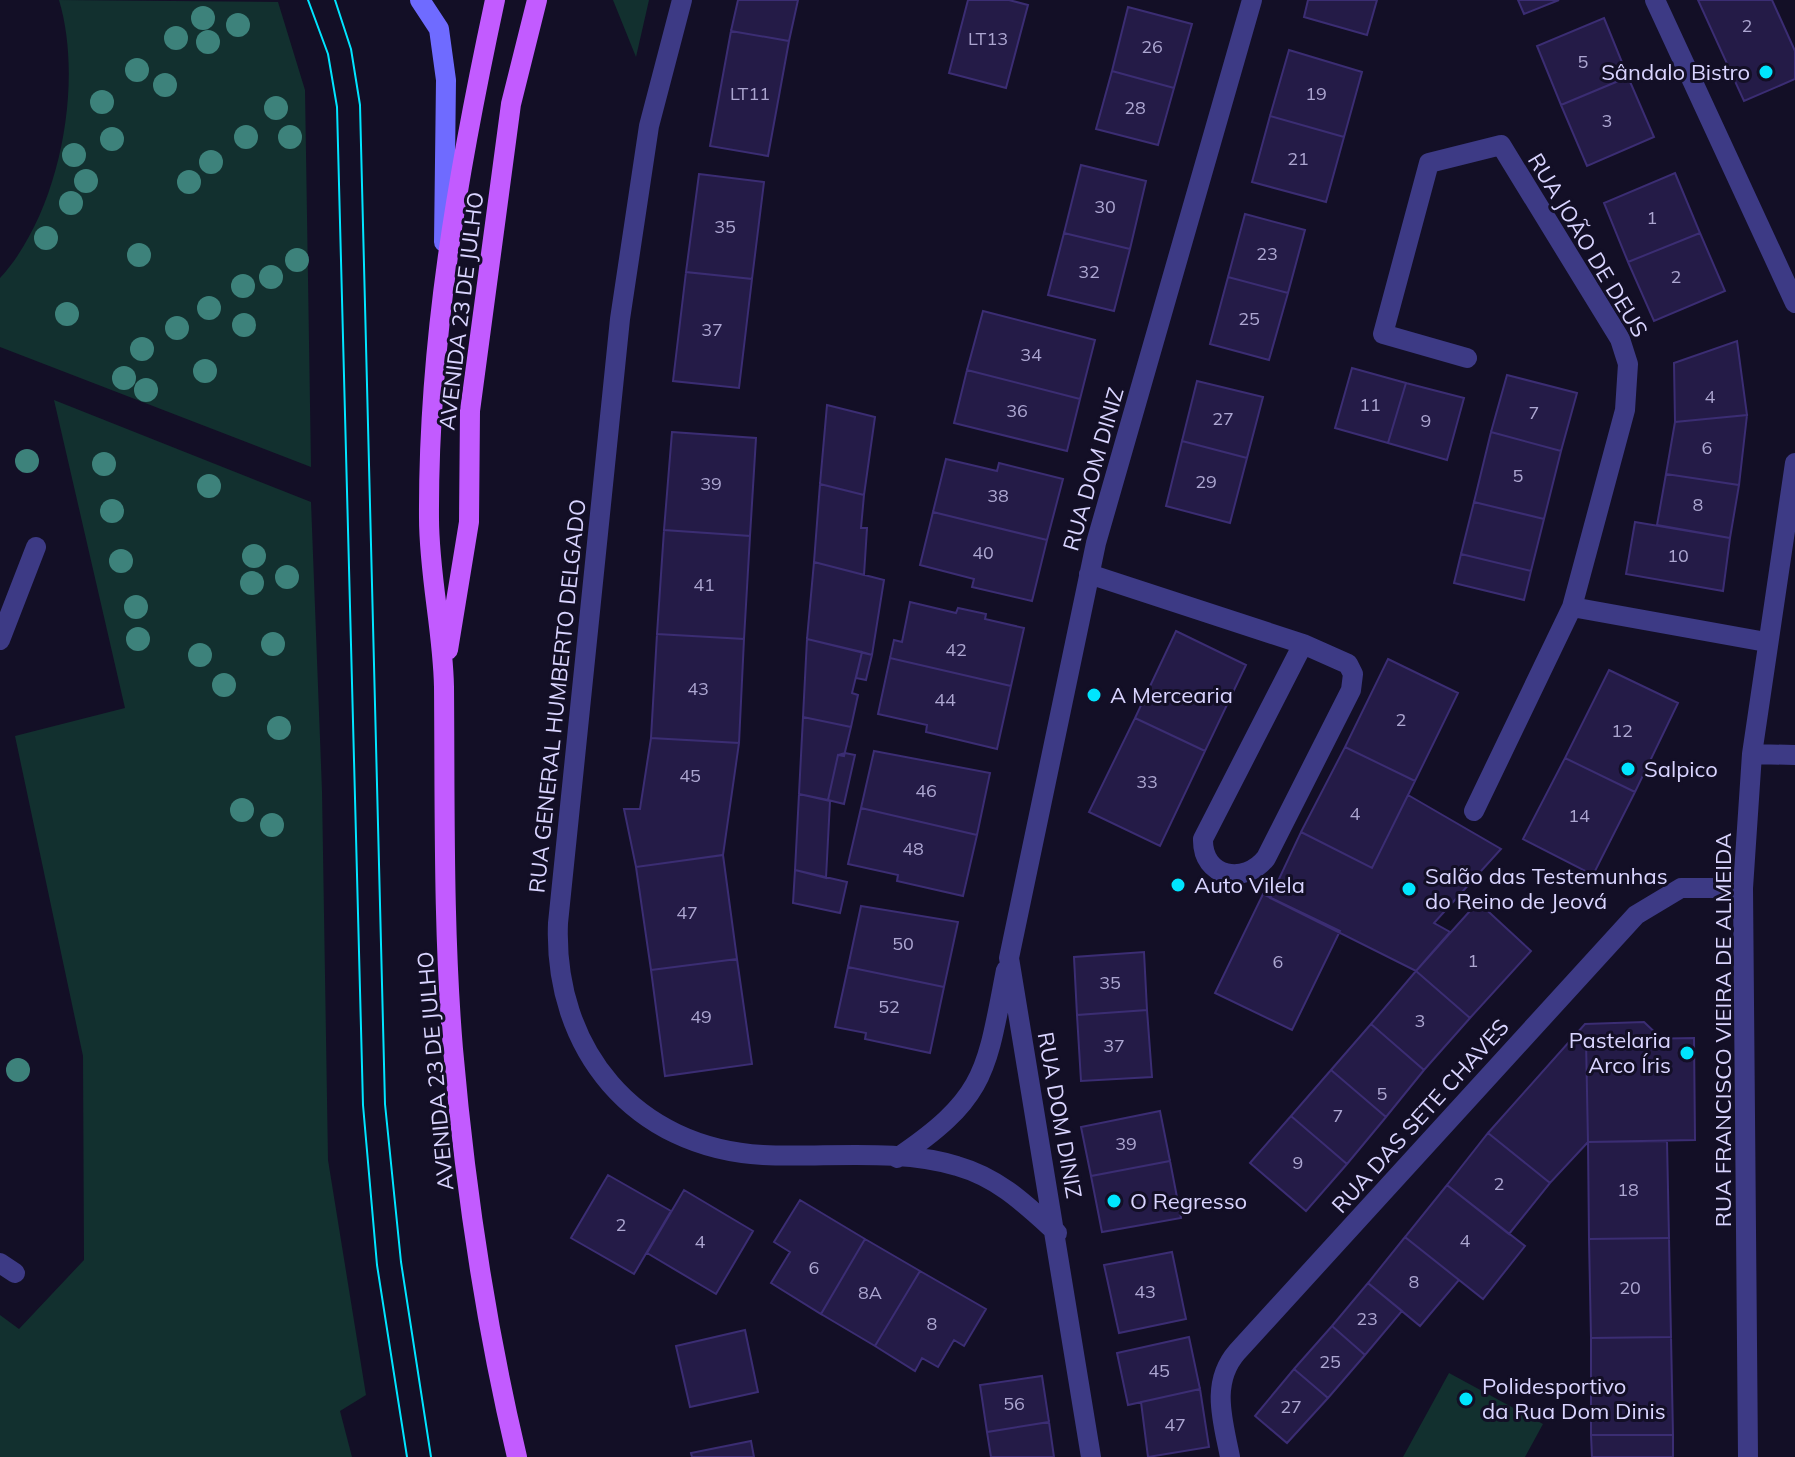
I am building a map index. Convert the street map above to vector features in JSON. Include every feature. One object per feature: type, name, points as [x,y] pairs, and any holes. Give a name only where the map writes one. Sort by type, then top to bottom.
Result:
[{"type":"main road","name":"AVENIDA 23 DE JULHO","points":[[495,0],[443,270],[431,393],[429,523],[444,677],[445,903],[453,1047],[470,1200],[497,1375],[517,1457]]},
{"type":"main road","name":"AVENIDA 23 DE JULHO","points":[[444,677],[469,522],[470,411],[511,104],[537,0]]},
{"type":"street","points":[[420,0],[439,29],[446,80],[443,270]]},
{"type":"street","name":"RUA GENERAL HUMBERTO DELGADO","points":[[682,0],[649,126],[620,319],[558,923],[560,973],[588,1054],[626,1104],[648,1120],[685,1137],[734,1151],[897,1158]]},
{"type":"street","name":"RUA DOM DINIZ","points":[[897,1158],[945,1123],[980,1079],[988,1062],[1089,574],[1252,0]]},
{"type":"street","points":[[1655,0],[1795,303]]},
{"type":"street","name":"RUA JOÃO DE DEUS","points":[[1467,358],[1383,334],[1429,163],[1501,145],[1620,339],[1628,364],[1625,410],[1572,607],[1474,811]]},
{"type":"street","name":"RUA FRANCISCO VIEIRA DE ALMEIDA","points":[[1748,1457],[1743,888],[1752,754],[1766,642],[1795,463]]},
{"type":"street","points":[[0,640],[36,547]]},
{"type":"street","points":[[1089,574],[1303,644],[1348,664],[1353,674],[1351,690],[1266,858],[1256,870],[1242,876],[1226,874],[1211,867],[1203,855],[1203,839],[1303,644]]},
{"type":"street","points":[[1572,607],[1766,642]]},
{"type":"street","points":[[1752,754],[1795,755]]},
{"type":"street","name":"RUA DAS SETE CHAVES","points":[[1230,1457],[1220,1401],[1222,1380],[1230,1360],[1247,1341],[1636,915],[1681,888],[1743,888]]},
{"type":"street","name":"RUA DOM DINIZ","points":[[1009,958],[1057,1233],[1091,1457]]},
{"type":"street","name":"RUA DOM DINIZ","points":[[897,1158],[954,1164],[995,1180],[1057,1233]]},
{"type":"green space","points":[[59,0],[278,2],[305,90],[311,467],[0,347],[0,278],[21,251],[38,219],[52,183],[61,146],[69,69]]},
{"type":"green space","points":[[613,0],[649,0],[636,57]]},
{"type":"green space","points":[[54,400],[311,502],[322,791],[328,1160],[366,1395],[340,1411],[352,1457],[0,1457],[0,1315],[19,1329],[84,1260],[83,1056],[15,736],[125,708]]},
{"type":"green space","name":"Polidesportivo da Rua Dom Dinis","points":[[1449,1373],[1543,1424],[1525,1457],[1403,1457]]},
{"type":"building","points":[[738,0],[798,0],[789,41],[731,31]]},
{"type":"building","points":[[968,0],[1009,0],[1028,5],[1006,88],[949,73]]},
{"type":"building","points":[[1308,0],[1377,0],[1367,35],[1304,17]]},
{"type":"building","points":[[1518,0],[1559,0],[1524,14]]},
{"type":"building","points":[[1698,0],[1772,0],[1795,51],[1795,79],[1744,101]]},
{"type":"building","points":[[1128,7],[1192,24],[1174,88],[1112,71]]},
{"type":"building","points":[[1604,18],[1628,77],[1561,105],[1537,46]]},
{"type":"building","points":[[731,31],[789,41],[768,156],[710,146]]},
{"type":"building","points":[[1289,50],[1362,72],[1344,137],[1270,116]]},
{"type":"building","points":[[1112,71],[1174,88],[1158,145],[1096,129]]},
{"type":"building","points":[[1628,77],[1654,137],[1587,166],[1561,105]]},
{"type":"building","points":[[1270,116],[1344,137],[1326,202],[1252,182]]},
{"type":"building","points":[[1081,165],[1146,181],[1130,249],[1064,233]]},
{"type":"building","points":[[1675,173],[1700,233],[1628,262],[1604,203]]},
{"type":"building","points":[[699,174],[764,182],[752,279],[686,272]]},
{"type":"building","points":[[1245,214],[1305,230],[1288,293],[1228,277]]},
{"type":"building","points":[[1064,233],[1130,249],[1114,311],[1048,295]]},
{"type":"building","points":[[1700,233],[1725,291],[1654,321],[1628,262]]},
{"type":"building","points":[[686,272],[752,279],[739,388],[673,381]]},
{"type":"building","points":[[1228,277],[1288,293],[1269,360],[1210,344]]},
{"type":"building","points":[[983,311],[1095,340],[1080,399],[967,370]]},
{"type":"building","points":[[1737,341],[1747,415],[1675,422],[1674,363]]},
{"type":"building","points":[[1352,368],[1406,383],[1388,443],[1335,428]]},
{"type":"building","points":[[967,370],[1080,399],[1067,451],[954,423]]},
{"type":"building","points":[[1507,375],[1577,393],[1561,451],[1491,432]]},
{"type":"building","points":[[1197,381],[1263,397],[1247,458],[1182,441]]},
{"type":"building","points":[[1406,383],[1464,398],[1447,460],[1388,443]]},
{"type":"building","points":[[827,405],[875,417],[864,495],[820,484]]},
{"type":"building","points":[[1747,415],[1739,485],[1666,474],[1675,422]]},
{"type":"building","points":[[672,432],[756,438],[750,536],[664,530]]},
{"type":"building","points":[[1491,432],[1561,451],[1544,519],[1474,502]]},
{"type":"building","points":[[1182,441],[1247,458],[1230,523],[1166,506]]},
{"type":"building","points":[[946,459],[997,471],[999,463],[1063,479],[1047,540],[933,512]]},
{"type":"building","points":[[1666,474],[1739,485],[1730,538],[1657,525]]},
{"type":"building","points":[[820,484],[864,495],[861,528],[867,528],[864,575],[814,562]]},
{"type":"building","points":[[1474,502],[1544,519],[1531,571],[1461,554]]},
{"type":"building","points":[[933,512],[1047,540],[1032,601],[972,587],[974,579],[920,565]]},
{"type":"building","points":[[1635,522],[1730,538],[1723,591],[1626,574]]},
{"type":"building","points":[[664,530],[750,536],[744,639],[657,634]]},
{"type":"building","points":[[1461,554],[1531,571],[1524,600],[1454,583]]},
{"type":"building","points":[[814,562],[884,580],[872,655],[807,639]]},
{"type":"building","points":[[910,602],[956,613],[958,608],[986,614],[985,619],[1024,628],[1011,686],[890,658],[894,640],[902,642]]},
{"type":"building","points":[[1176,631],[1246,665],[1205,751],[1135,718]]},
{"type":"building","points":[[657,634],[744,639],[739,743],[651,738]]},
{"type":"building","points":[[807,639],[862,652],[852,693],[858,695],[851,727],[803,717]]},
{"type":"building","points":[[862,652],[872,655],[866,680],[856,678]]},
{"type":"building","points":[[890,658],[1011,686],[997,749],[926,732],[927,725],[878,714]]},
{"type":"building","points":[[1388,659],[1458,693],[1415,781],[1345,747]]},
{"type":"building","points":[[1609,670],[1678,703],[1635,792],[1565,758]]},
{"type":"building","points":[[803,717],[851,727],[844,756],[838,755],[828,800],[799,794]]},
{"type":"building","points":[[1135,718],[1205,751],[1160,846],[1089,812]]},
{"type":"building","points":[[651,738],[739,743],[723,855],[636,867],[624,809],[640,809]]},
{"type":"building","points":[[1345,747],[1415,781],[1372,868],[1301,832]]},
{"type":"building","points":[[874,751],[990,773],[977,835],[861,808]]},
{"type":"building","points":[[838,755],[855,755],[844,804],[828,800]]},
{"type":"building","points":[[1565,758],[1635,792],[1593,875],[1523,839]]},
{"type":"building","points":[[799,794],[830,801],[826,878],[795,870]]},
{"type":"building","points":[[1408,795],[1501,849],[1434,923],[1450,932],[1416,971],[1270,898],[1301,832],[1372,868]]},
{"type":"building","points":[[861,808],[977,835],[963,896],[897,881],[898,875],[848,864]]},
{"type":"building","points":[[723,855],[737,959],[651,970],[636,867]]},
{"type":"building","points":[[795,870],[847,882],[840,913],[793,903]]},
{"type":"building","points":[[1263,894],[1340,931],[1292,1030],[1215,993]]},
{"type":"building","points":[[1478,902],[1531,951],[1470,1018],[1416,971]]},
{"type":"building","points":[[861,906],[958,922],[944,987],[848,967]]},
{"type":"building","points":[[1144,952],[1147,1010],[1077,1015],[1074,957]]},
{"type":"building","points":[[737,959],[752,1064],[665,1076],[651,970]]},
{"type":"building","points":[[848,967],[944,987],[930,1053],[865,1039],[866,1033],[835,1027]]},
{"type":"building","points":[[1416,971],[1470,1018],[1424,1070],[1371,1024]]},
{"type":"building","points":[[1147,1010],[1152,1077],[1081,1081],[1077,1015]]},
{"type":"building","points":[[1644,1022],[1662,1039],[1586,1040],[1588,1142],[1550,1183],[1488,1133],[1585,1024]]},
{"type":"building","points":[[1371,1024],[1424,1070],[1386,1117],[1331,1070]]},
{"type":"building","points":[[1694,1038],[1695,1140],[1588,1142],[1586,1040]]},
{"type":"building","points":[[1331,1070],[1386,1117],[1347,1164],[1291,1116]]},
{"type":"building","points":[[1160,1111],[1170,1161],[1091,1176],[1081,1127]]},
{"type":"building","points":[[1291,1116],[1347,1164],[1306,1211],[1250,1163]]},
{"type":"building","points":[[1488,1133],[1550,1183],[1509,1234],[1447,1185]]},
{"type":"building","points":[[1667,1141],[1669,1238],[1589,1239],[1588,1142]]},
{"type":"building","points":[[1170,1161],[1181,1218],[1102,1232],[1091,1176]]},
{"type":"building","points":[[608,1175],[671,1211],[634,1274],[571,1238]]},
{"type":"building","points":[[1447,1185],[1525,1246],[1483,1299],[1405,1237]]},
{"type":"building","points":[[684,1190],[753,1231],[716,1294],[647,1253]]},
{"type":"building","points":[[800,1200],[865,1239],[821,1314],[771,1283],[790,1252],[774,1242]]},
{"type":"building","points":[[1405,1237],[1459,1280],[1420,1326],[1368,1283]]},
{"type":"building","points":[[1669,1238],[1671,1337],[1591,1338],[1589,1239]]},
{"type":"building","points":[[865,1239],[920,1271],[875,1346],[821,1314]]},
{"type":"building","points":[[1172,1252],[1186,1319],[1119,1333],[1104,1265]]},
{"type":"building","points":[[920,1271],[986,1309],[964,1346],[954,1340],[938,1367],[922,1358],[915,1371],[875,1346]]},
{"type":"building","points":[[1368,1283],[1402,1311],[1365,1355],[1332,1326]]},
{"type":"building","points":[[1332,1326],[1365,1355],[1328,1398],[1294,1369]]},
{"type":"building","points":[[745,1330],[758,1392],[690,1407],[676,1346]]},
{"type":"building","points":[[1189,1337],[1200,1389],[1128,1405],[1117,1353]]},
{"type":"building","points":[[1671,1337],[1673,1435],[1591,1435],[1591,1338]]},
{"type":"building","points":[[1294,1369],[1328,1398],[1287,1443],[1255,1416]]},
{"type":"building","points":[[1042,1376],[1049,1422],[987,1432],[980,1385]]},
{"type":"building","points":[[1200,1389],[1209,1447],[1148,1457],[1141,1402]]},
{"type":"building","points":[[1049,1422],[1054,1457],[991,1457],[987,1432]]},
{"type":"building","points":[[1591,1435],[1673,1435],[1673,1457],[1592,1457]]},
{"type":"building","points":[[751,1441],[754,1457],[692,1457],[691,1453]]},
{"type":"tram line","points":[[308,0],[328,54],[337,107],[363,1105],[377,1265],[407,1457]]},
{"type":"tram line","points":[[335,0],[351,49],[360,105],[385,1104],[401,1262],[431,1457]]},
{"type":"place","name":"Sândalo Bistro","points":[[1766,72]]},
{"type":"place","name":"A Mercearia","points":[[1094,695]]},
{"type":"place","name":"Salpico","points":[[1628,769]]},
{"type":"place","name":"Auto Vilela","points":[[1178,885]]},
{"type":"place","name":"Salão das Testemunhas do Reino de Jeová","points":[[1409,889]]},
{"type":"place","name":"Pastelaria Arco Íris","points":[[1687,1053]]},
{"type":"place","name":"O Regresso","points":[[1114,1201]]},
{"type":"place","name":"Polidesportivo da Rua Dom Dinis","points":[[1466,1399]]}]
